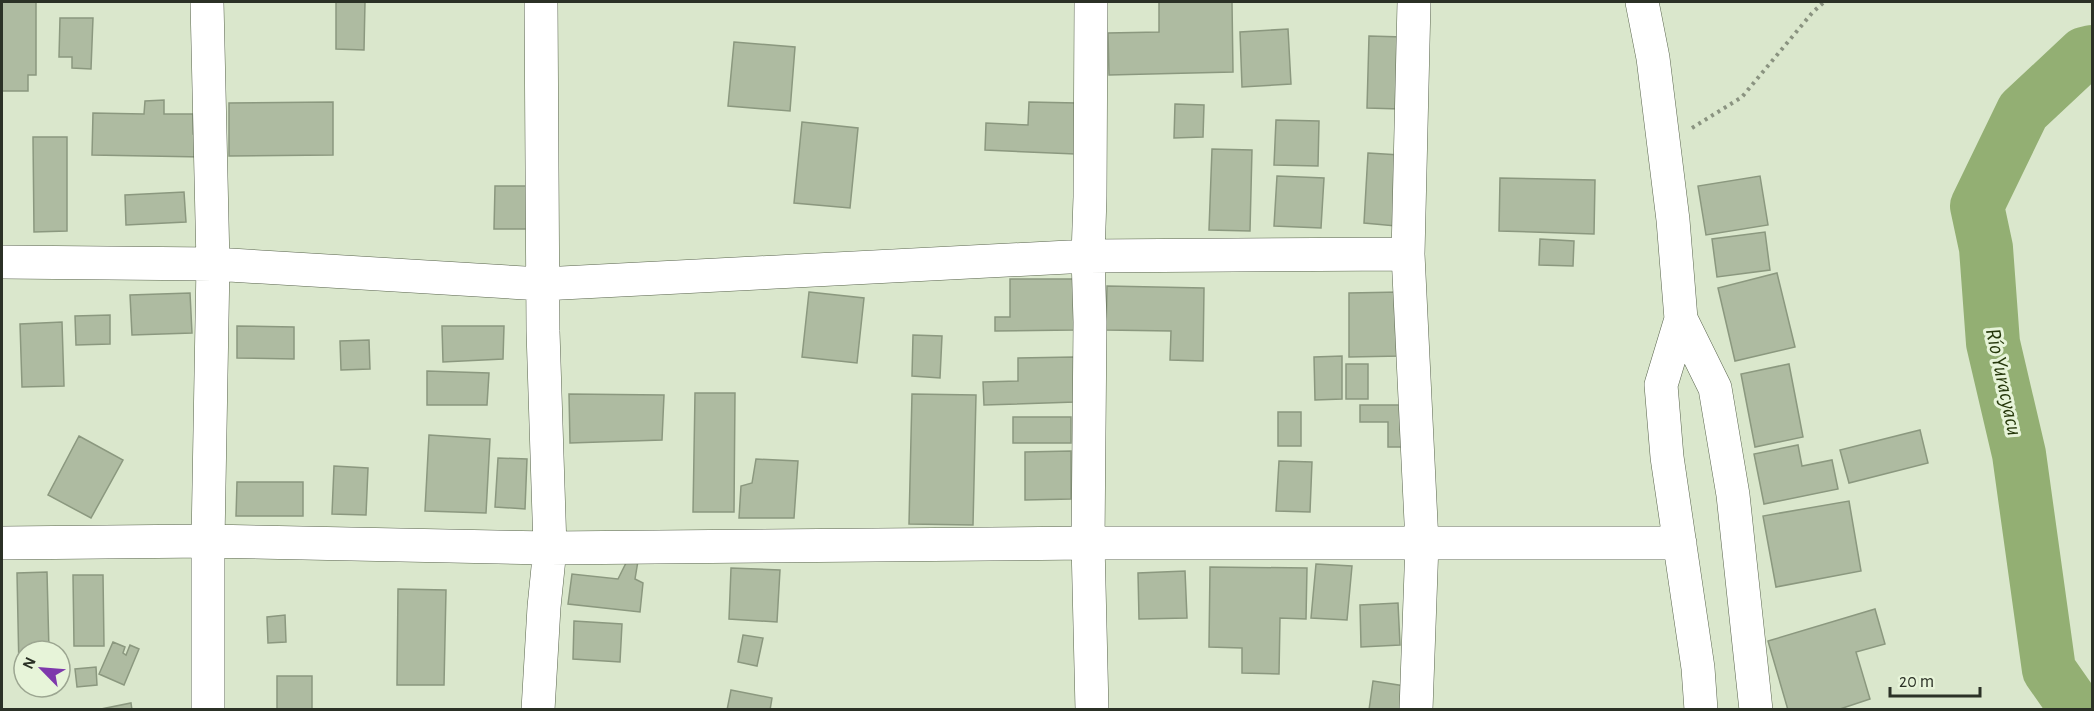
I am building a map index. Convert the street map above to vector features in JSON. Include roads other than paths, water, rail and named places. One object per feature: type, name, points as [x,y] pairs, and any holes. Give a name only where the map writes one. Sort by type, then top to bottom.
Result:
[{"type":"street","points":[[207,2],[213,264],[208,541],[208,710]]},
{"type":"street","points":[[538,710],[550,548],[542,284],[540,2]]},
{"type":"street","points":[[1091,2],[1088,543],[1092,710]]},
{"type":"street","points":[[1414,2],[1408,255],[1422,543],[1416,710]]},
{"type":"street","points":[[1642,2],[1653,58],[1682,319],[1715,388],[1733,495],[1756,710]]},
{"type":"street","points":[[2,262],[213,264],[542,284],[1088,256],[1408,255]]},
{"type":"street","points":[[1682,319],[1661,385],[1667,457],[1698,668],[1701,710]]},
{"type":"street","points":[[2,543],[208,541],[550,548],[1088,543],[1680,543]]},
{"type":"waterway","name":"Río Yuracyacu","points":[[2077,710],[2049,670],[2019,454],[1993,343],[1986,248],[1977,206],[2023,111],[2084,54],[2092,52]]}]
